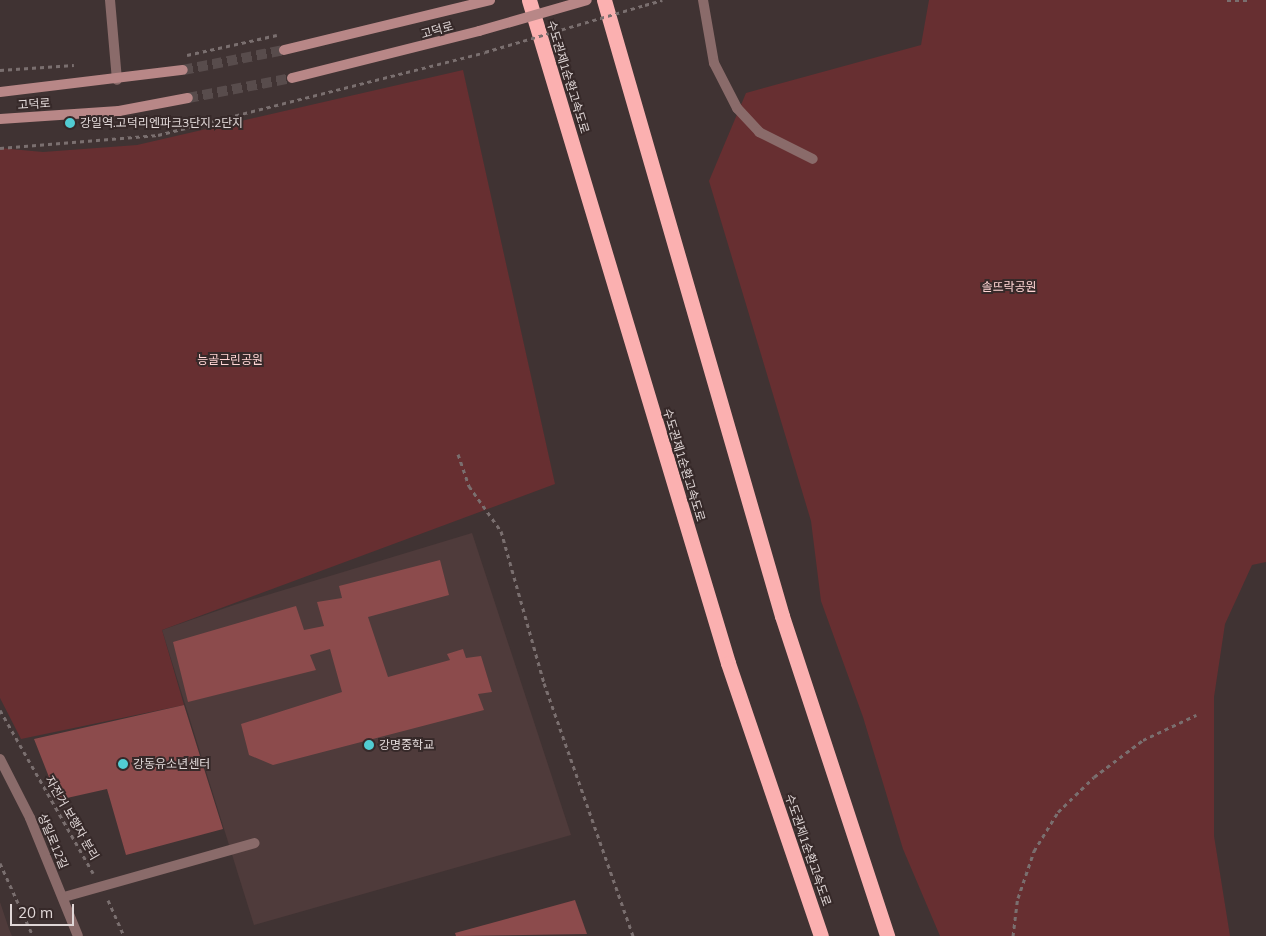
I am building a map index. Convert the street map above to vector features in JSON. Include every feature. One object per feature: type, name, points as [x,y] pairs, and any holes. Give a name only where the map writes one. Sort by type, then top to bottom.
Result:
[{"type":"highway","name":"수도권제1순환고속도로","points":[[529,0],[728,663],[821,936]]},
{"type":"highway","points":[[604,0],[782,616],[888,936]]},
{"type":"main road","name":"고덕로","points":[[284,50],[490,0]]},
{"type":"main road","name":"고덕로","points":[[292,78],[479,31],[587,0]]},
{"type":"main road","name":"고덕로","points":[[0,92],[117,80],[183,70]]},
{"type":"main road","name":"고덕로","points":[[0,119],[119,111],[188,98]]},
{"type":"street","points":[[110,0],[117,80]]},
{"type":"street","points":[[703,0],[714,63],[737,108],[759,132],[813,159]]},
{"type":"street","name":"상일로12길","points":[[0,759],[30,818],[64,897],[78,936]]},
{"type":"street","points":[[64,897],[254,843]]},
{"type":"path","points":[[0,148],[158,136],[485,52],[662,0]]},
{"type":"path","points":[[1227,0],[1248,0]]},
{"type":"path","points":[[180,56],[286,34]]},
{"type":"path","points":[[0,70],[77,65]]},
{"type":"path","points":[[458,454],[469,486],[501,531],[544,683],[633,936]]},
{"type":"path","name":"자전거 보행자 분리","points":[[0,710],[101,887],[124,936]]},
{"type":"path","points":[[1013,936],[1018,898],[1034,851],[1058,812],[1094,777],[1143,740],[1196,715]]},
{"type":"path","points":[[0,863],[33,936]]},
{"type":"shaded area","name":"강명중학교","points":[[472,533],[571,835],[254,925],[162,630],[234,605]]},
{"type":"shaded area","points":[[0,902],[9,929],[12,936],[0,936]]},
{"type":"green space","name":"솔뜨락공원","points":[[929,0],[1266,0],[1266,562],[1252,565],[1225,624],[1214,697],[1214,836],[1230,936],[940,936],[903,849],[863,717],[821,601],[811,521],[709,181],[746,93],[921,45]]},
{"type":"green space","name":"능골근린공원","points":[[463,70],[555,484],[162,630],[184,705],[21,739],[0,698],[0,148],[43,152],[137,145]]},
{"type":"building","points":[[440,560],[449,595],[368,617],[388,677],[450,660],[447,654],[463,649],[466,658],[481,656],[492,692],[478,694],[484,710],[273,765],[249,755],[241,724],[342,692],[330,649],[310,655],[316,670],[188,702],[173,642],[296,606],[304,630],[324,626],[317,602],[342,598],[339,586]]},
{"type":"building","name":"강동유소년센터","points":[[184,705],[223,829],[126,855],[107,789],[58,800],[34,739]]},
{"type":"building","points":[[575,900],[587,934],[456,936],[455,933]]},
{"type":"tunnel","points":[[183,70],[284,50]]},
{"type":"tunnel","points":[[188,98],[292,78]]},
{"type":"place","name":"강일역.고덕리엔파크3단지.2단지","points":[[70,123]]},
{"type":"place","name":"강명중학교","points":[[369,745]]},
{"type":"place","name":"강동유소년센터","points":[[123,764]]}]
